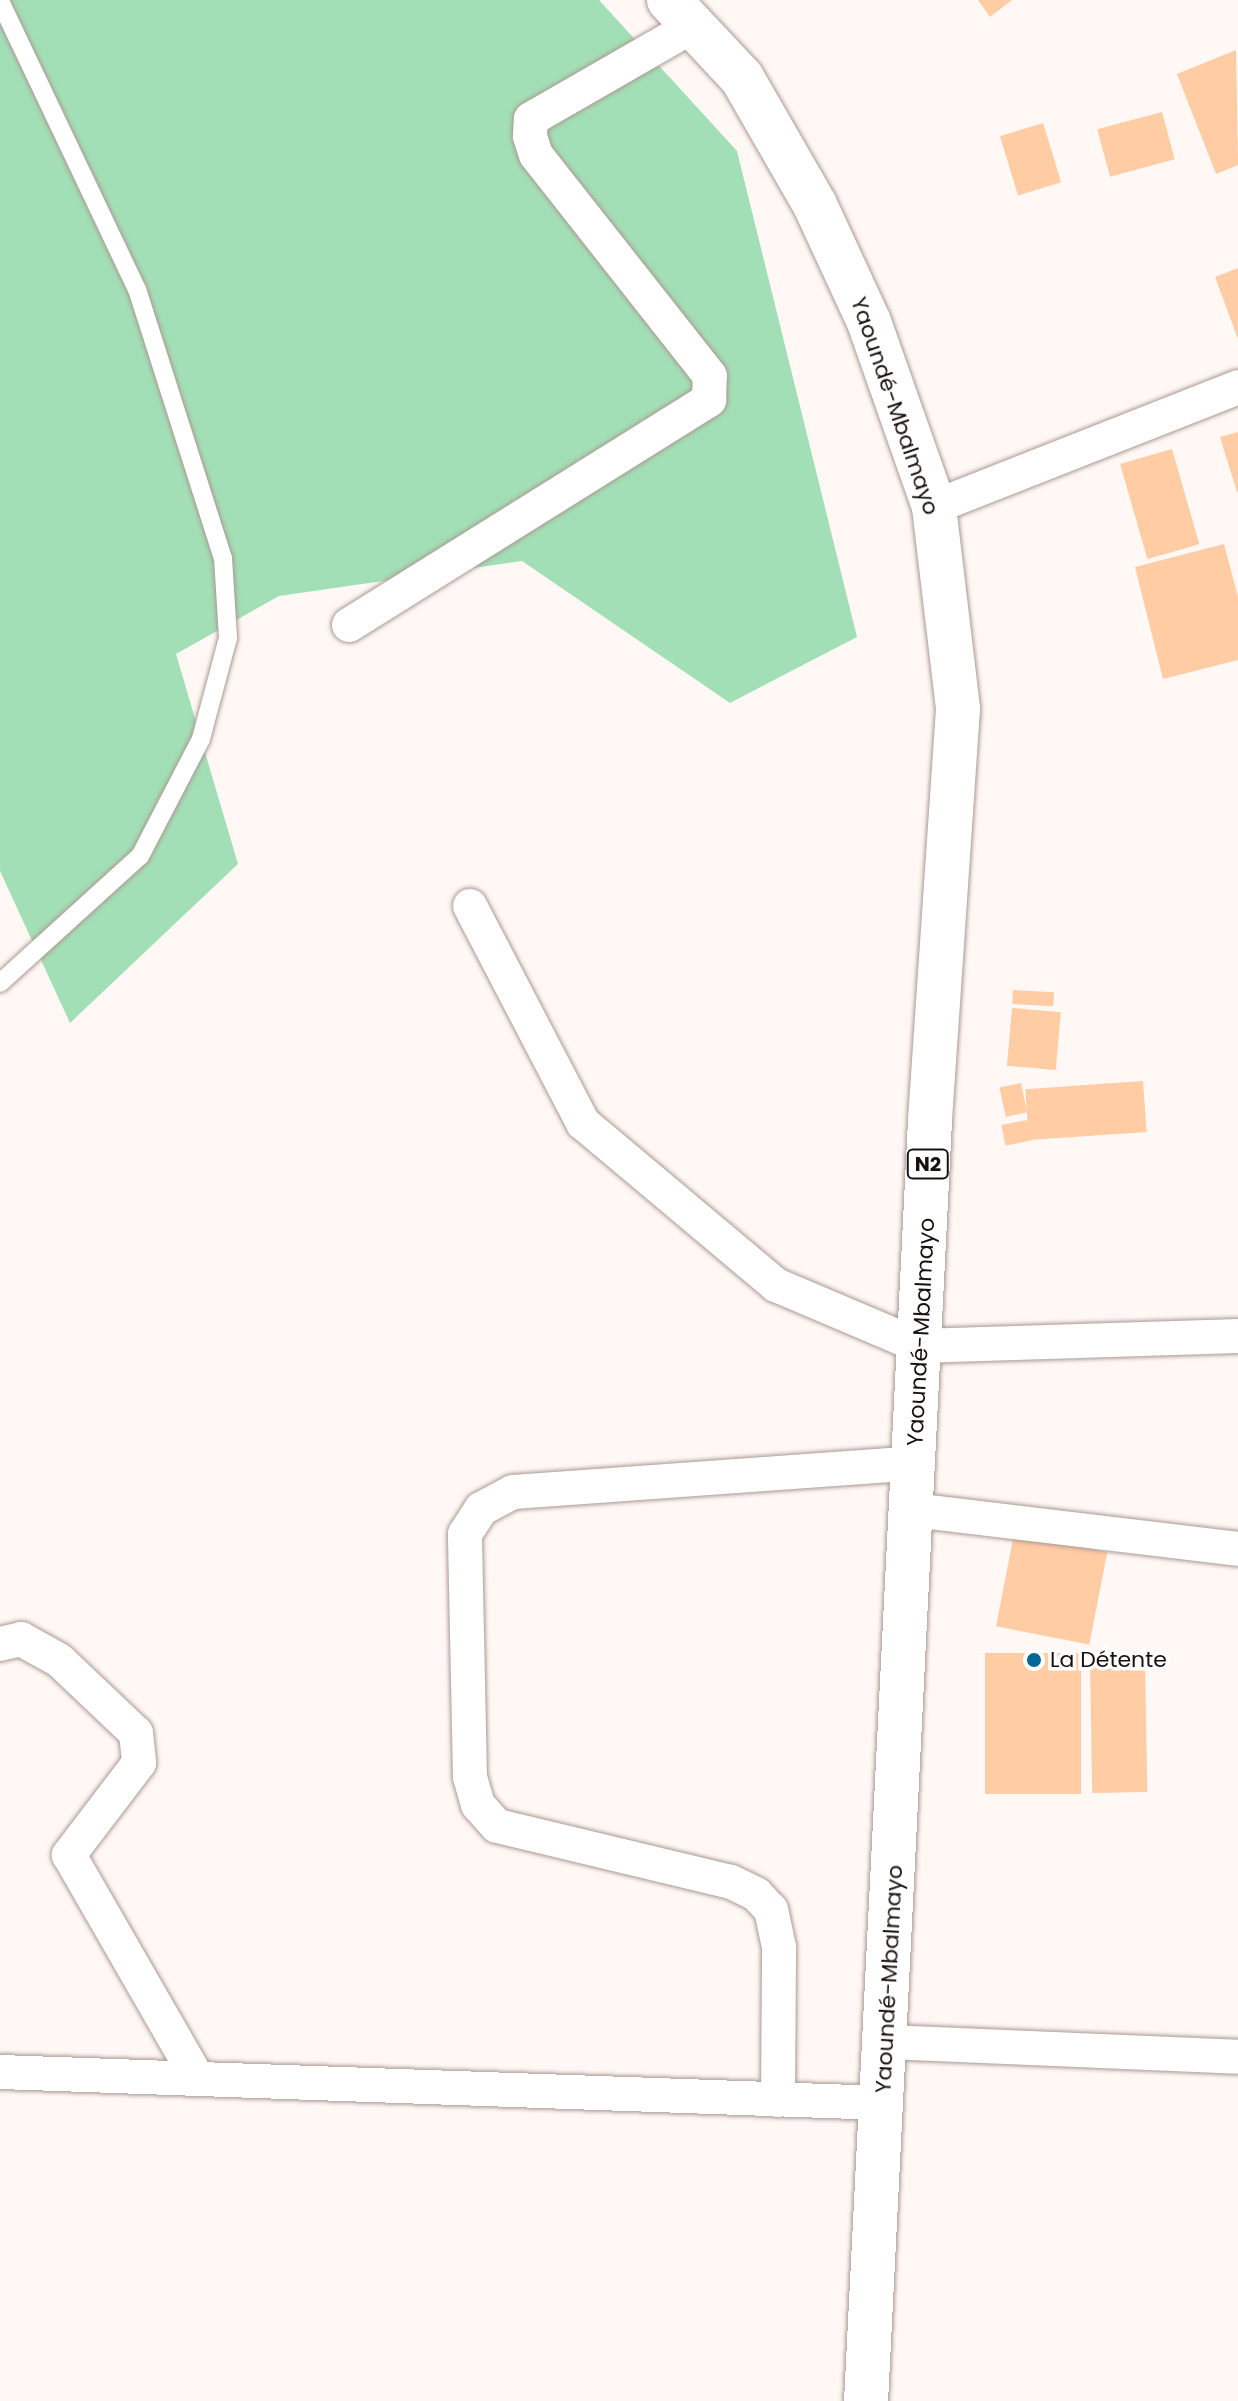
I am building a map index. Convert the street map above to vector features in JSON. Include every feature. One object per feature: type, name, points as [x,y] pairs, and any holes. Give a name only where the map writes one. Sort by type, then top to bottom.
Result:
[{"type":"highway","name":"Yaoundé-Mbalmayo","points":[[681,13],[742,78],[815,205],[869,322],[934,507],[958,709],[920,1346],[887,2042],[866,2401]]},
{"type":"street","points":[[349,625],[709,400],[710,376],[536,155],[530,136],[531,119],[681,13]]},
{"type":"street","points":[[934,507],[1238,387]]},
{"type":"street","points":[[470,906],[583,1123],[776,1285],[920,1346],[1238,1336]]},
{"type":"street","points":[[778,2100],[779,1947],[771,1910],[756,1894],[731,1882],[497,1826],[478,1805],[470,1777],[465,1534],[481,1509],[513,1492],[915,1463]]},
{"type":"street","points":[[912,1510],[1238,1549]]},
{"type":"street","points":[[0,1644],[21,1639],[59,1660],[136,1733],[139,1763],[69,1855],[197,2078]]},
{"type":"street","points":[[887,2042],[1238,2057]]},
{"type":"street","points":[[0,2072],[883,2103]]},
{"type":"lane","points":[[0,1],[137,289],[223,558],[228,638],[201,739],[140,856],[0,983]]},
{"type":"green space","points":[[0,0],[599,0],[737,151],[857,637],[730,703],[522,561],[279,596],[176,654],[238,864],[70,1023],[0,871]]},
{"type":"building","points":[[978,0],[1012,0],[990,17]]},
{"type":"building","points":[[1236,50],[1238,165],[1216,174],[1177,74]]},
{"type":"building","points":[[1162,112],[1175,159],[1110,177],[1097,129]]},
{"type":"building","points":[[1043,123],[1061,182],[1018,195],[1000,136]]},
{"type":"building","points":[[1238,268],[1238,339],[1215,277]]},
{"type":"building","points":[[1238,432],[1238,492],[1237,492],[1220,437]]},
{"type":"building","points":[[1172,449],[1199,544],[1147,559],[1120,464]]},
{"type":"building","points":[[1224,544],[1238,597],[1238,660],[1163,679],[1135,567]]},
{"type":"building","points":[[1013,990],[1054,992],[1053,1006],[1012,1004]]},
{"type":"building","points":[[1012,1008],[1061,1012],[1056,1070],[1007,1066]]},
{"type":"building","points":[[1143,1081],[1147,1132],[1029,1140],[1025,1089]]},
{"type":"building","points":[[1021,1083],[1027,1112],[1006,1117],[999,1088]]},
{"type":"building","points":[[1027,1120],[1031,1141],[1005,1146],[1001,1125]]},
{"type":"building","points":[[1014,1534],[1107,1552],[1089,1644],[996,1626]]},
{"type":"building","points":[[985,1653],[1081,1653],[1081,1794],[985,1794]]},
{"type":"building","points":[[1145,1662],[1147,1792],[1092,1793],[1090,1663]]},
{"type":"place","name":"La Détente","points":[[1034,1660]]}]
